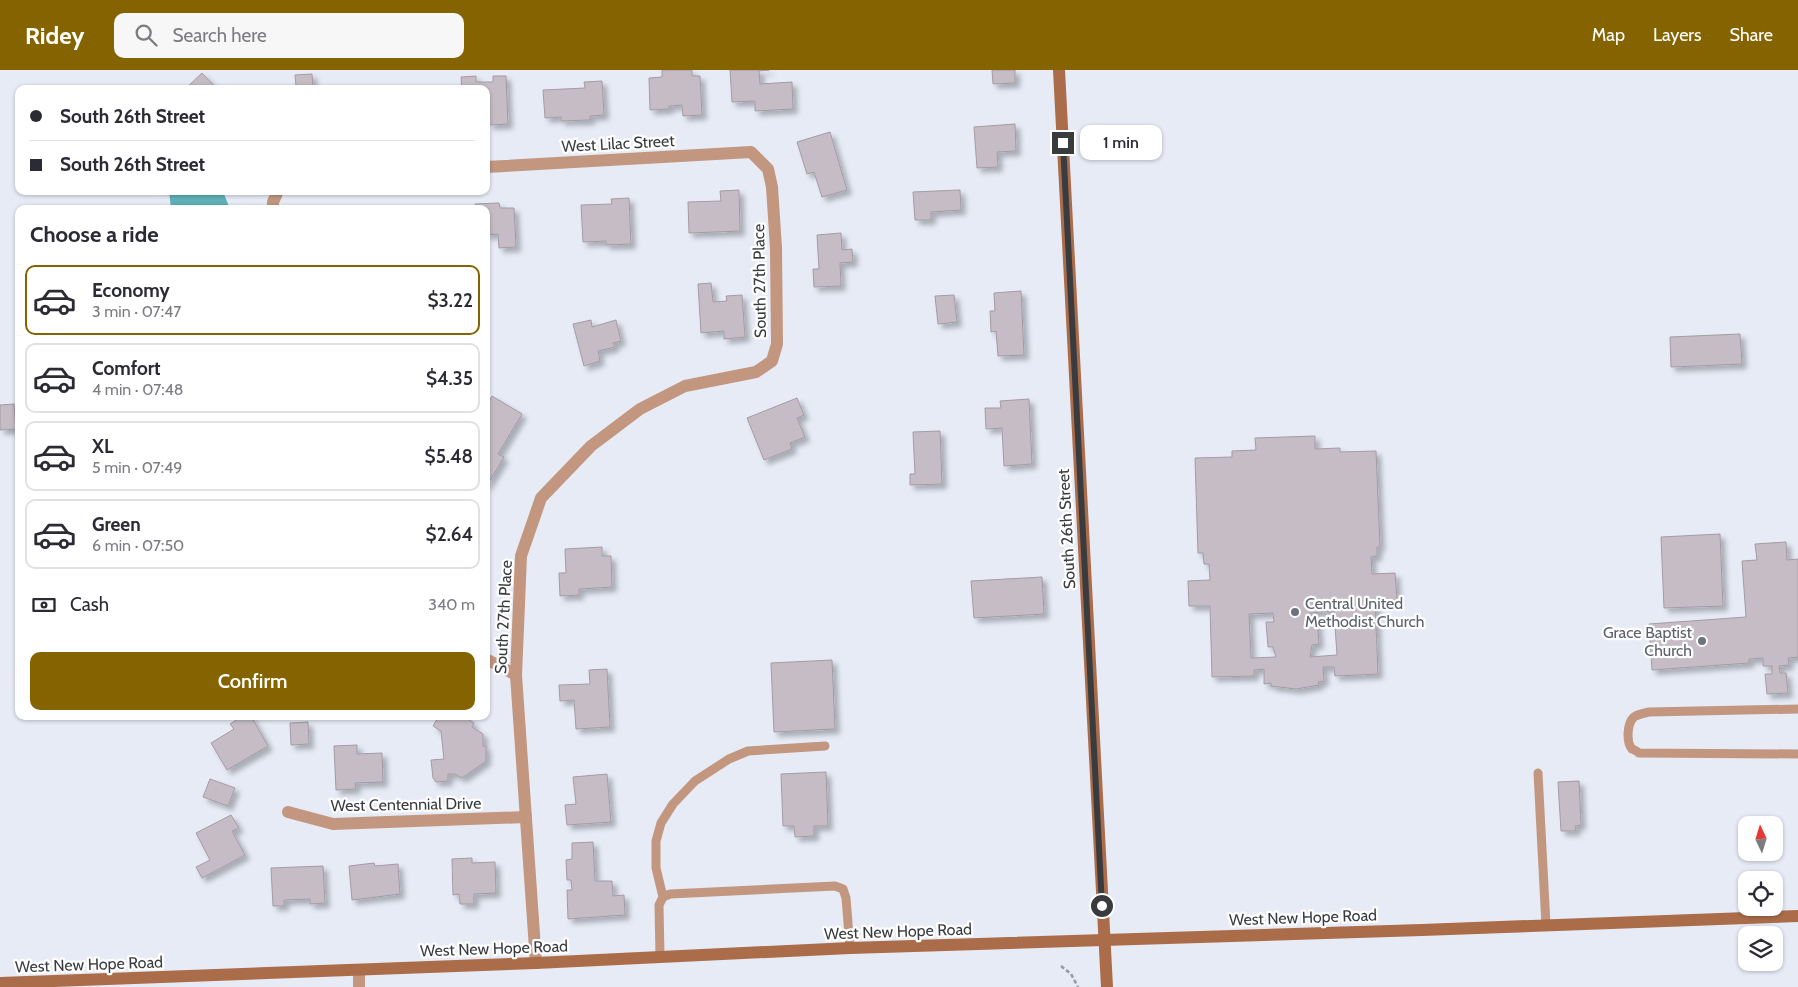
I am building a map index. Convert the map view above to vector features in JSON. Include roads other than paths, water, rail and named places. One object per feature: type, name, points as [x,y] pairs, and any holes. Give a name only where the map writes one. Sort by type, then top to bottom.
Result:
[{"type":"main road","name":"South 26th Street","points":[[1059,70],[1107,987]]},
{"type":"main road","name":"West New Hope Road","points":[[0,983],[149,983],[359,970],[850,948],[1798,916]]},
{"type":"street","name":"West Lilac Street","points":[[490,167],[751,152]]},
{"type":"street","name":"South 27th Place","points":[[536,963],[516,675],[521,556],[542,498],[591,446],[640,409],[685,386],[756,372],[772,361],[777,344],[776,248],[772,187],[768,169],[751,152]]},
{"type":"street","points":[[490,661],[516,675]]},
{"type":"street","name":"West Centennial Drive","points":[[288,812],[333,824],[526,817]]},
{"type":"street","points":[[359,970],[359,987]]},
{"type":"lane","points":[[1798,709],[1642,713],[1634,717],[1629,723],[1629,742],[1632,749],[1639,753],[1798,754]]},
{"type":"lane","points":[[660,957],[659,905],[663,897],[656,868],[656,841],[661,823],[673,804],[695,781],[729,759],[748,751],[825,746]]},
{"type":"lane","points":[[1538,773],[1546,925]]},
{"type":"lane","points":[[663,897],[670,894],[834,886],[843,889],[846,898],[850,948]]},
{"type":"water","points":[[169,195],[224,195],[228,205],[171,205]]},
{"type":"place","name":"Central United Methodist Church","points":[[1295,612]]},
{"type":"place","name":"Grace Baptist Church","points":[[1702,641]]}]
